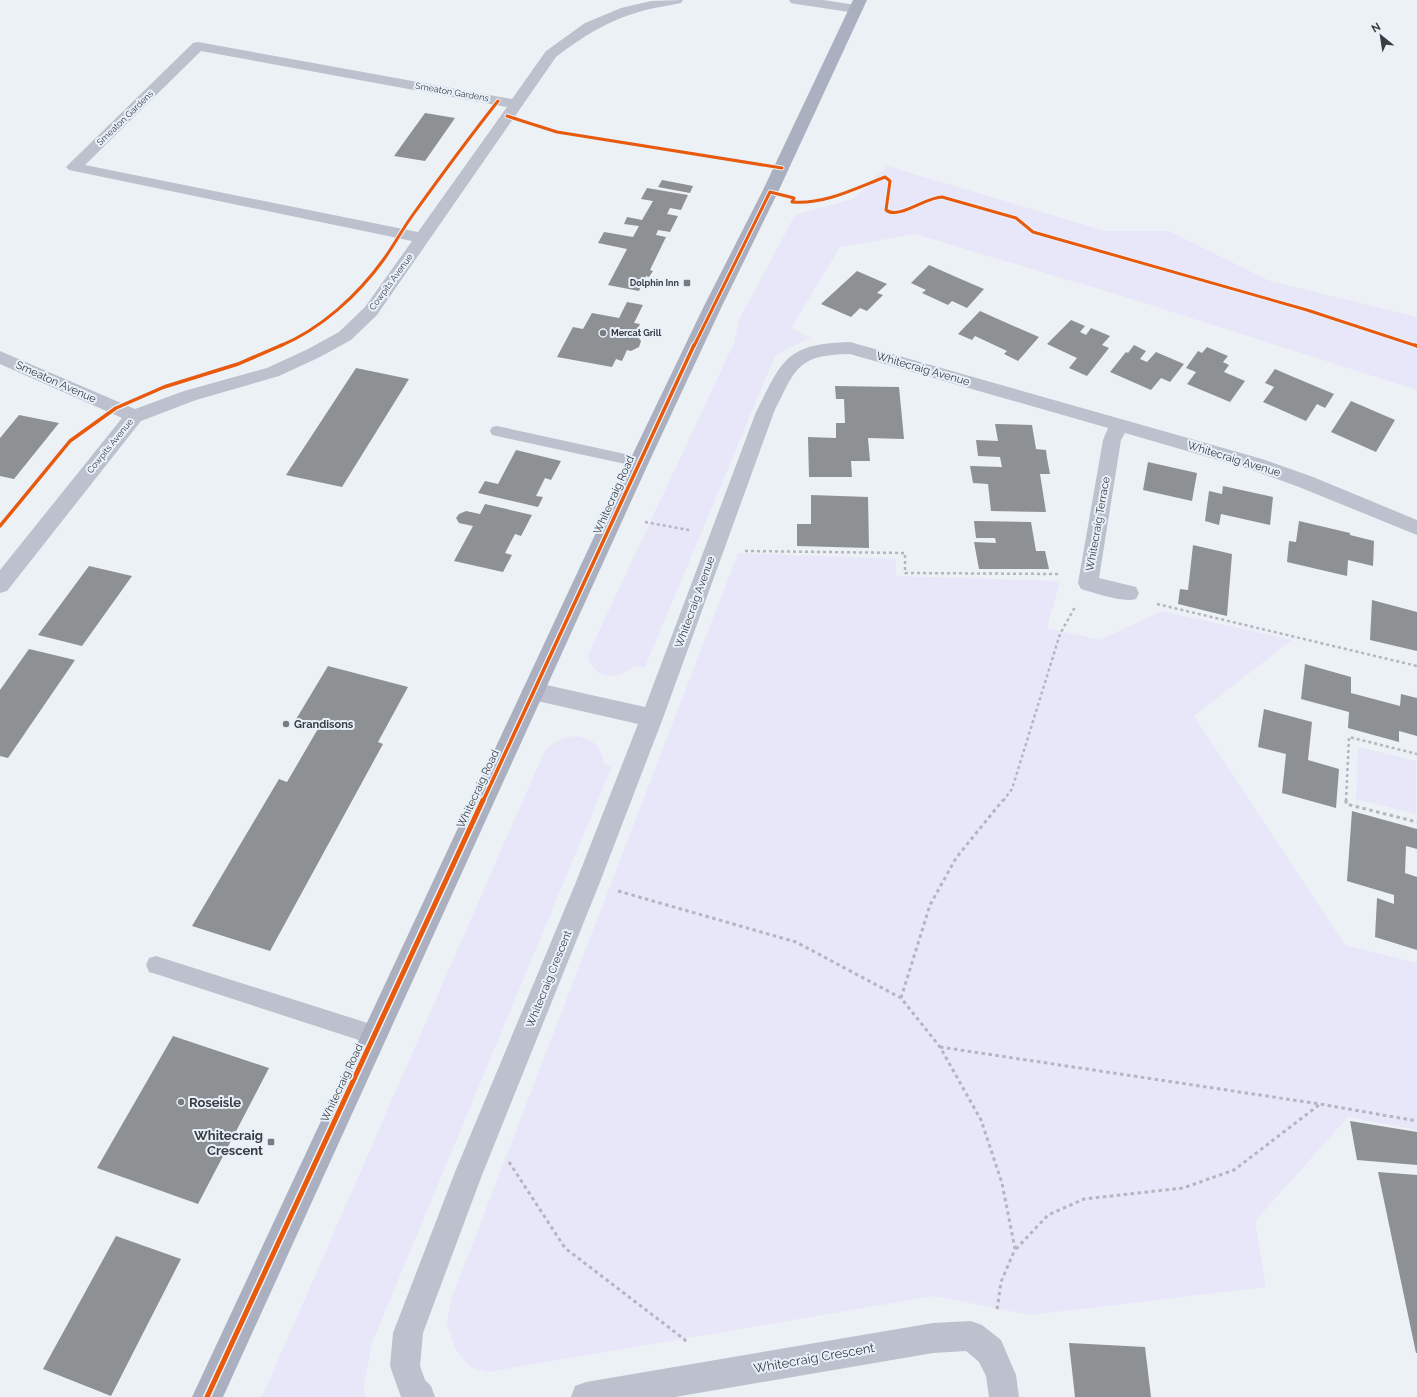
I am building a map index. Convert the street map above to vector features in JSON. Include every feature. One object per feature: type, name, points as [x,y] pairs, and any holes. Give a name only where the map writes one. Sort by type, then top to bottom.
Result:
[{"type":"main road","name":"Whitecraig Road","points":[[207,1397],[639,462],[712,308],[770,192],[858,5]]},
{"type":"street","name":"Cowpits Avenue","points":[[0,585],[134,416],[190,394],[274,372],[314,353],[344,336],[371,311],[551,54],[579,33],[613,15],[646,4],[676,0]]},
{"type":"street","points":[[796,0],[858,5]]},
{"type":"street","name":"Smeaton Gardens","points":[[422,238],[74,167],[198,46],[516,104]]},
{"type":"street","name":"Whitecraig Avenue","points":[[652,718],[765,412],[788,369],[797,358],[813,350],[850,348],[1262,466],[1306,482],[1417,528]]},
{"type":"street","name":"Smeaton Avenue","points":[[0,357],[134,416]]},
{"type":"street","name":"Whitecraig Terrace","points":[[1119,425],[1112,440],[1088,583],[1129,592]]},
{"type":"street","points":[[533,691],[652,718]]},
{"type":"street","name":"Whitecraig Crescent","points":[[420,1397],[413,1390],[405,1366],[408,1333],[469,1172],[588,882],[652,718]]},
{"type":"street","name":"Whitecraig Crescent","points":[[586,1397],[933,1338],[971,1336],[990,1351],[1001,1375],[1004,1397]]},
{"type":"lane","points":[[497,431],[639,462]]},
{"type":"lane","points":[[156,965],[374,1035]]},
{"type":"path","points":[[615,516],[719,536],[740,550],[905,553],[905,573],[1060,574],[1088,583],[1060,634],[1012,790],[956,858],[930,905],[901,998]]},
{"type":"path","points":[[1129,592],[1157,605],[1417,666]]},
{"type":"path","points":[[1417,754],[1349,737],[1346,804],[1417,822]]},
{"type":"path","points":[[588,882],[670,907],[796,942],[901,998],[940,1047],[981,1120],[1002,1183],[1015,1249]]},
{"type":"path","points":[[940,1047],[1320,1104],[1417,1121]]},
{"type":"path","points":[[990,1351],[1001,1282],[1015,1249],[1048,1215],[1084,1199],[1182,1188],[1234,1170],[1320,1104]]},
{"type":"path","points":[[484,1138],[506,1158],[565,1248],[684,1339],[710,1376]]},
{"type":"shaded area","points":[[887,166],[1105,231],[1169,231],[1270,281],[1417,317],[1417,390],[1119,295],[915,234],[840,247],[791,328],[811,338],[794,345],[775,356],[645,667],[635,666],[628,671],[614,676],[601,674],[595,670],[588,655],[734,343],[739,320],[795,215],[853,199]]},
{"type":"shaded area","points":[[738,553],[896,559],[896,576],[1060,581],[1047,628],[1100,640],[1162,611],[1292,640],[1194,716],[1345,945],[1417,963],[1417,1130],[1348,1117],[1255,1221],[1266,1287],[1030,1315],[934,1296],[488,1372],[470,1367],[455,1348],[447,1323],[451,1300]]},
{"type":"shaded area","points":[[577,736],[596,745],[599,748],[604,764],[612,766],[372,1343],[364,1386],[365,1397],[262,1397],[545,750],[560,740]]},
{"type":"shaded area","points":[[1358,747],[1416,761],[1416,814],[1356,799]]},
{"type":"building","points":[[425,113],[455,118],[425,161],[394,156]]},
{"type":"building","points":[[662,180],[693,186],[690,193],[658,187]]},
{"type":"building","points":[[647,188],[688,195],[681,210],[670,208],[667,214],[678,216],[670,232],[658,230],[656,235],[666,237],[650,270],[653,271],[649,277],[646,276],[639,291],[608,285],[627,249],[598,243],[604,232],[633,237],[639,226],[624,224],[627,217],[642,220],[653,201],[641,199]]},
{"type":"building","points":[[929,265],[984,289],[967,308],[952,301],[948,305],[922,293],[926,290],[911,283]]},
{"type":"building","points":[[857,271],[887,284],[877,293],[883,295],[867,311],[860,308],[851,317],[821,304]]},
{"type":"building","name":"Mercat Grill","points":[[627,302],[643,305],[634,323],[640,324],[634,336],[638,337],[641,341],[639,347],[631,351],[627,350],[622,361],[616,359],[612,367],[557,357],[573,327],[583,329],[592,313],[619,318]]},
{"type":"building","points":[[980,311],[1039,337],[1018,361],[1004,354],[1007,351],[975,336],[972,340],[958,334]]},
{"type":"building","points":[[1071,320],[1085,326],[1080,332],[1086,335],[1091,328],[1110,336],[1102,345],[1109,348],[1087,376],[1069,368],[1077,358],[1047,344]]},
{"type":"building","points":[[1134,345],[1146,351],[1140,359],[1147,362],[1156,352],[1184,364],[1170,382],[1161,378],[1151,390],[1110,372],[1126,352],[1128,353]]},
{"type":"building","points":[[1207,347],[1228,356],[1223,362],[1229,365],[1224,372],[1245,381],[1230,402],[1187,384],[1196,372],[1186,368],[1198,351],[1202,353]]},
{"type":"building","points":[[356,368],[409,379],[342,487],[286,475]]},
{"type":"building","points":[[1275,369],[1334,394],[1325,408],[1317,404],[1306,421],[1263,402],[1274,387],[1265,383]]},
{"type":"building","points":[[835,386],[899,387],[904,439],[868,438],[870,461],[851,461],[852,477],[809,477],[808,437],[836,438],[836,423],[845,423],[844,399],[836,399]]},
{"type":"building","points":[[1351,401],[1395,420],[1376,452],[1331,432]]},
{"type":"building","points":[[19,415],[59,423],[14,479],[0,476],[0,438]]},
{"type":"building","points":[[995,424],[1032,425],[1036,449],[1046,450],[1050,474],[1040,474],[1046,512],[991,511],[988,484],[973,483],[970,466],[1002,467],[1000,457],[978,456],[976,440],[998,441]]},
{"type":"building","points":[[516,450],[561,461],[551,480],[545,478],[536,496],[543,497],[538,507],[478,493],[485,481],[498,484]]},
{"type":"building","points":[[1148,462],[1197,473],[1192,501],[1143,490]]},
{"type":"building","points":[[1223,486],[1273,497],[1270,525],[1221,514],[1219,525],[1205,521],[1209,491],[1222,494]]},
{"type":"building","points":[[811,495],[868,497],[869,548],[797,546],[797,524],[811,524]]},
{"type":"building","points":[[485,504],[532,515],[521,536],[515,534],[505,553],[512,555],[503,572],[454,561],[473,526],[459,523],[456,518],[459,514],[466,511],[480,514]]},
{"type":"building","points":[[974,521],[1031,522],[1036,551],[1045,551],[1049,569],[979,569],[974,542],[996,543],[995,538],[976,538]]},
{"type":"building","points":[[1299,521],[1350,533],[1350,535],[1374,541],[1373,566],[1348,560],[1347,576],[1287,562],[1289,541],[1296,542]]},
{"type":"building","points":[[1193,545],[1232,554],[1227,616],[1178,604],[1180,589],[1188,590]]},
{"type":"building","points":[[89,566],[132,576],[82,646],[38,635]]},
{"type":"building","points":[[1372,600],[1417,612],[1417,651],[1370,640]]},
{"type":"building","points":[[29,649],[75,660],[8,758],[0,756],[0,690]]},
{"type":"building","points":[[1305,664],[1351,677],[1351,693],[1400,706],[1401,694],[1417,698],[1417,736],[1399,731],[1399,742],[1348,728],[1349,712],[1301,699]]},
{"type":"building","points":[[328,666],[408,687],[378,742],[383,744],[270,951],[192,926],[279,779],[287,782],[319,727],[295,721]]},
{"type":"building","points":[[1264,709],[1312,722],[1308,760],[1339,769],[1336,808],[1282,793],[1286,754],[1258,747]]},
{"type":"building","points":[[1352,811],[1417,829],[1417,849],[1406,846],[1405,873],[1417,877],[1417,950],[1375,937],[1377,898],[1394,904],[1394,895],[1347,881]]},
{"type":"building","points":[[173,1036],[269,1068],[198,1204],[97,1168]]},
{"type":"building","points":[[1350,1121],[1417,1132],[1417,1165],[1357,1160]]},
{"type":"building","points":[[1378,1172],[1417,1175],[1417,1353],[1416,1353]]},
{"type":"building","points":[[116,1236],[181,1259],[111,1396],[43,1369]]},
{"type":"building","points":[[1069,1343],[1145,1347],[1151,1397],[1075,1397]]},
{"type":"cycle path","points":[[0,526],[70,441],[116,408],[164,387],[238,364],[297,339],[350,300],[384,259],[400,233],[468,139],[498,101]]},
{"type":"cycle path","points":[[507,116],[557,132],[782,168]]},
{"type":"cycle path","points":[[207,1397],[639,462],[712,308],[770,192],[794,198],[792,202],[803,203],[818,201],[885,177],[890,181],[886,210],[893,214],[934,197],[942,197],[1016,218],[1033,232],[1307,310],[1417,346]]},
{"type":"place","name":"Dolphin Inn","points":[[687,283]]},
{"type":"place","name":"Mercat Grill","points":[[603,333]]},
{"type":"place","name":"Grandisons","points":[[286,724]]},
{"type":"place","name":"Roseisle","points":[[181,1102]]},
{"type":"place","name":"Whitecraig Crescent","points":[[271,1142]]}]
